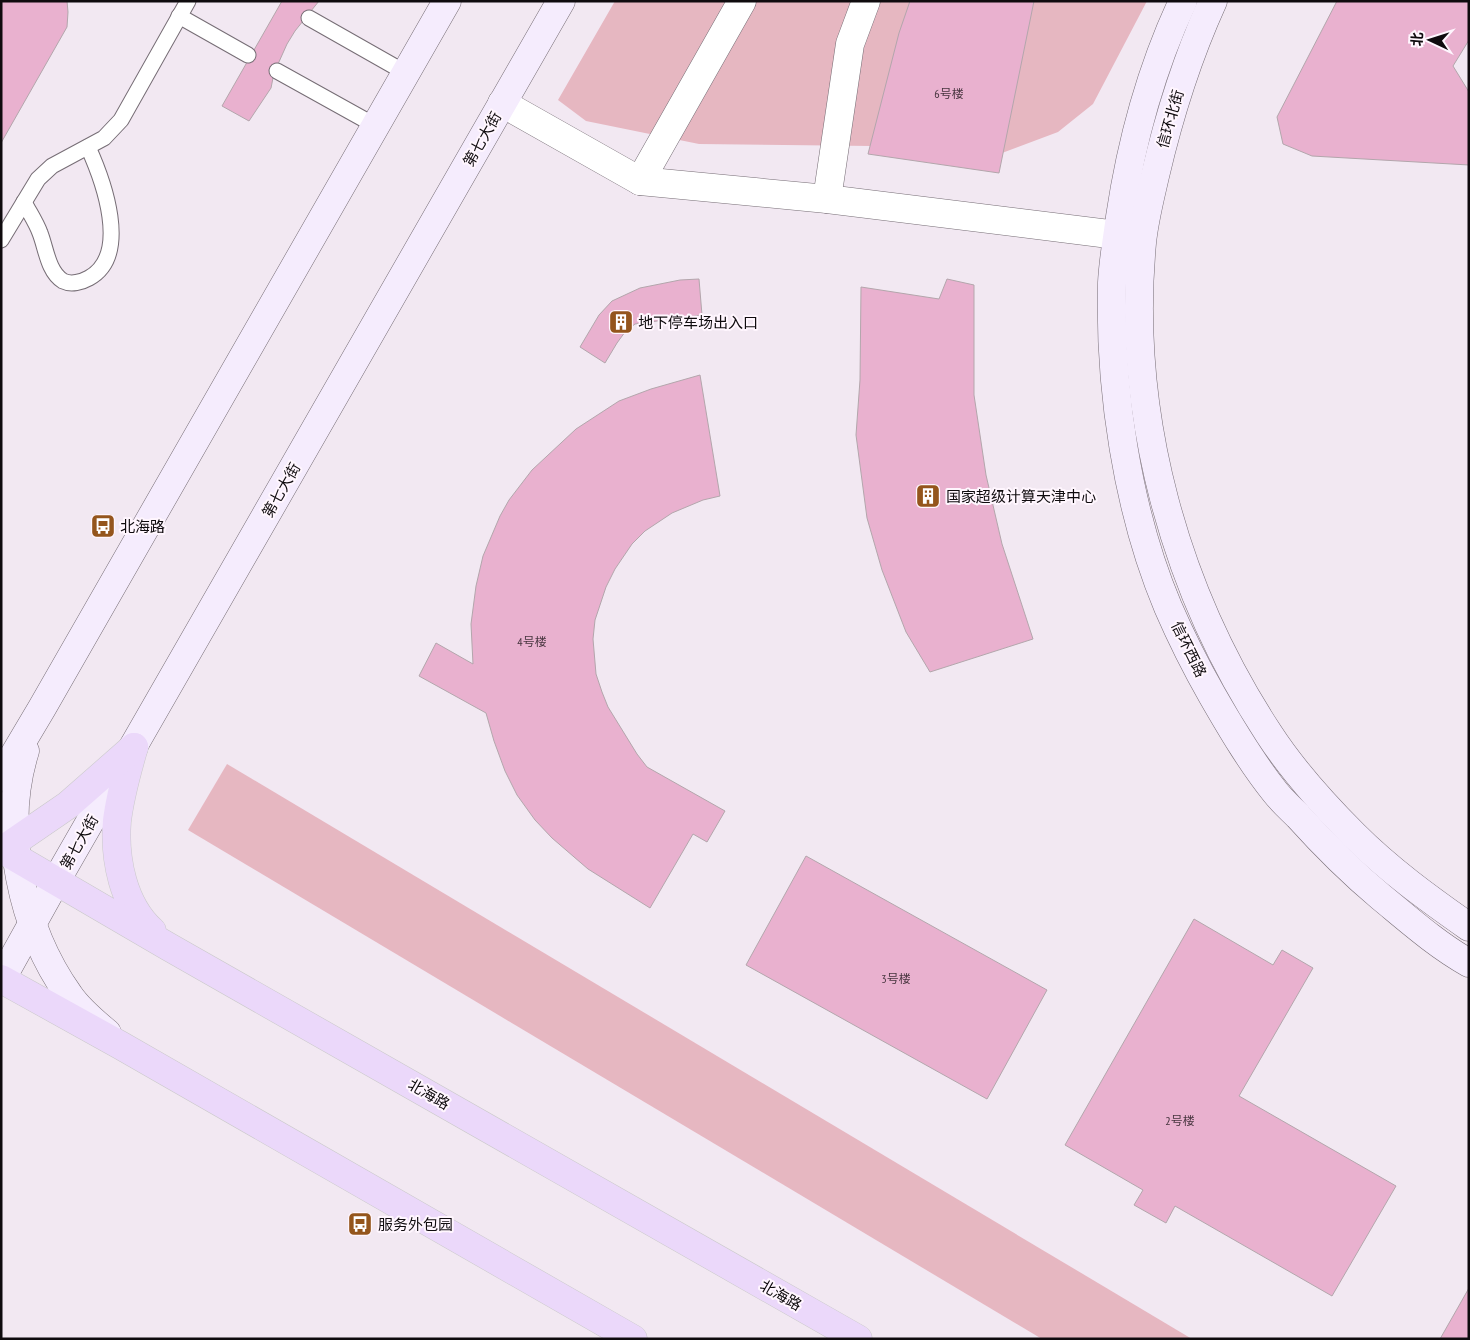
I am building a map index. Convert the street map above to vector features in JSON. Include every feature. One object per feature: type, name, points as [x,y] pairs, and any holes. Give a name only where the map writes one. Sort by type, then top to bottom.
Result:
[{"type":"main road","points":[[1,777],[447,1]]},
{"type":"main road","name":"第七大街","points":[[1,979],[561,1]]},
{"type":"main road","name":"信环北街","points":[[1130,238],[1124,192],[1144,103],[1158,62],[1183,1]]},
{"type":"main road","name":"信环北街","points":[[1130,238],[1164,140],[1178,88],[1213,1]]},
{"type":"main road","name":"信环西路","points":[[1130,238],[1138,300],[1139,341],[1150,436],[1158,477],[1170,524],[1197,597],[1231,672],[1270,736],[1322,801],[1382,862],[1469,927]]},
{"type":"main road","name":"信环西路","points":[[1130,238],[1112,280],[1112,325],[1119,410],[1124,456],[1132,490],[1152,563],[1168,606],[1203,679],[1223,714],[1276,793],[1326,848],[1359,879],[1422,932],[1469,963]]},
{"type":"main road","points":[[1,755],[42,708]]},
{"type":"main road","points":[[42,708],[20,770],[16,807],[8,850],[32,925],[56,975],[70,997],[120,1045]]},
{"type":"main road","points":[[8,850],[68,805],[134,747]]},
{"type":"main road","points":[[134,747],[125,779],[117,822],[120,872],[129,901],[144,924],[169,947]]},
{"type":"main road","name":"北海路","points":[[8,850],[169,947],[858,1339]]},
{"type":"main road","points":[[1,979],[120,1045],[633,1339]]},
{"type":"street","points":[[640,181],[742,1]]},
{"type":"street","points":[[827,199],[850,44],[866,1]]},
{"type":"street","points":[[502,103],[640,181],[827,199],[1130,238]]},
{"type":"lane","points":[[1,240],[38,179],[52,166],[104,138],[121,120],[188,1]]},
{"type":"lane","points":[[180,16],[248,55]]},
{"type":"lane","points":[[309,18],[406,73]]},
{"type":"lane","points":[[277,70],[376,126]]},
{"type":"lane","points":[[24,202],[40,231],[48,258],[55,272],[64,281],[76,283],[88,279],[97,273],[104,263],[112,236],[101,176],[88,147]]},
{"type":"shaded area","points":[[615,1],[1147,1],[1093,104],[1058,132],[978,162],[872,146],[699,144],[586,121],[558,100]]},
{"type":"shaded area","points":[[227,764],[1192,1339],[1042,1339],[188,830]]},
{"type":"building","points":[[1,1],[67,1],[68,12],[67,27],[1,143]]},
{"type":"building","points":[[282,1],[319,1],[287,44],[274,73],[271,88],[249,121],[222,106]]},
{"type":"building","points":[[910,1],[1034,1],[999,173],[868,154],[899,33]]},
{"type":"building","points":[[1337,1],[1469,1],[1469,40],[1453,66],[1469,92],[1469,165],[1312,156],[1283,144],[1277,117]]},
{"type":"building","name":"地下停车场出入口","points":[[699,279],[702,315],[635,324],[625,332],[605,363],[580,347],[599,315],[612,301],[640,288],[680,280]]},
{"type":"building","name":"国家超级计算天津中心","points":[[947,279],[974,285],[974,395],[986,475],[1002,544],[1033,639],[930,672],[906,632],[882,570],[867,518],[856,435],[860,380],[861,287],[939,299]]},
{"type":"building","points":[[700,375],[720,496],[703,500],[672,513],[645,531],[632,544],[615,569],[606,587],[595,620],[593,639],[596,674],[602,692],[608,707],[637,754],[647,767],[725,811],[707,842],[693,834],[650,908],[588,869],[552,838],[535,820],[517,795],[505,771],[486,713],[419,676],[436,643],[473,664],[471,624],[476,586],[483,556],[509,500],[532,470],[576,429],[619,401],[651,389]]},
{"type":"building","points":[[806,856],[1047,990],[987,1099],[746,965]]},
{"type":"building","points":[[1194,919],[1273,965],[1282,950],[1313,968],[1239,1096],[1396,1186],[1332,1296],[1175,1206],[1166,1223],[1134,1205],[1143,1190],[1065,1145]]},
{"type":"building","points":[[1469,1288],[1469,1339],[1440,1339]]},
{"type":"place","name":"地下停车场出入口","points":[[621,322]]},
{"type":"place","name":"国家超级计算天津中心","points":[[928,496]]},
{"type":"place","name":"北海路","points":[[103,526]]},
{"type":"place","name":"服务外包园","points":[[360,1224]]}]
